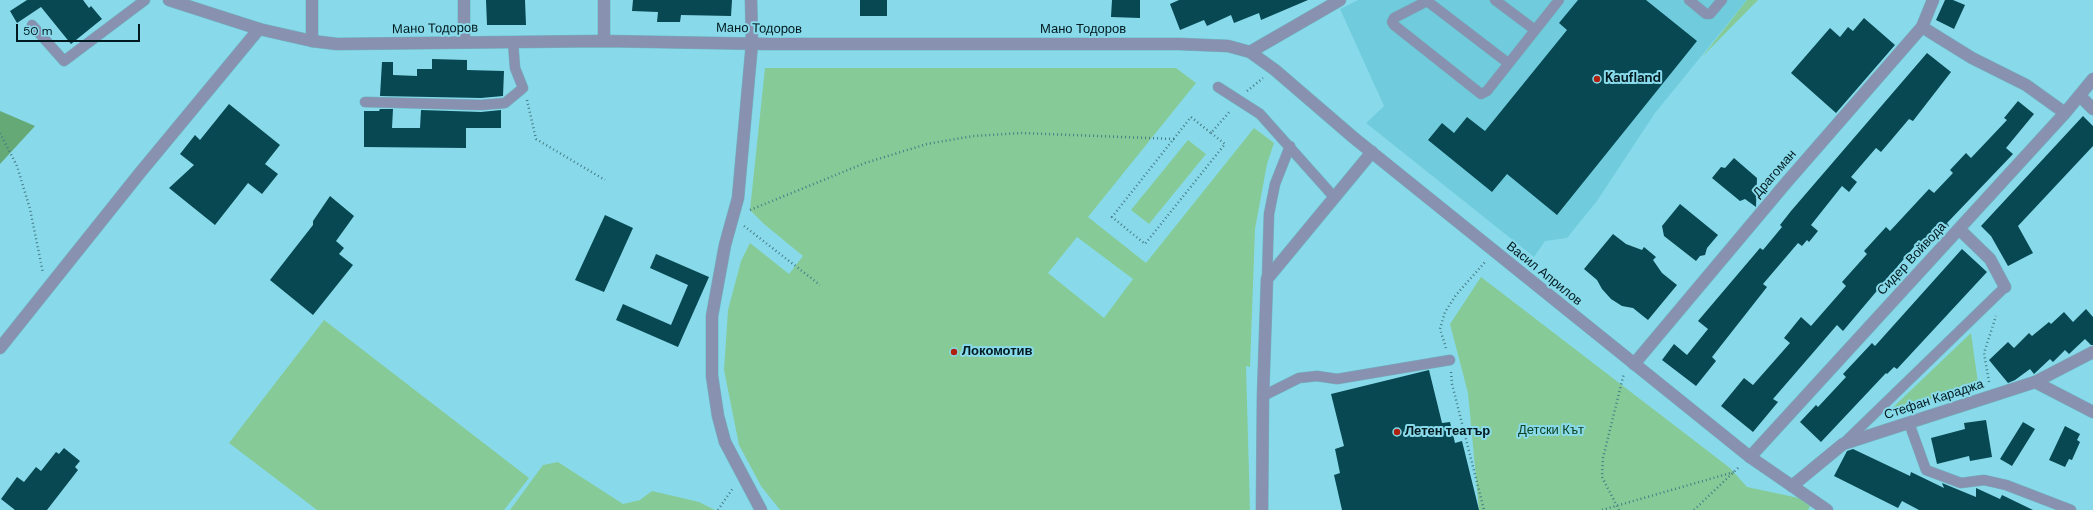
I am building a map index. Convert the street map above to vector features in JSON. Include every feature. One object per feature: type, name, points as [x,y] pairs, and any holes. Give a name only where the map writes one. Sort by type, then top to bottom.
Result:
[{"type":"street","name":"Мано Тодоров","points":[[169,0],[259,29],[312,41],[337,44],[604,41],[767,44],[1179,44],[1228,46],[1250,52]]},
{"type":"street","points":[[312,0],[312,41]]},
{"type":"street","points":[[464,0],[464,42]]},
{"type":"street","points":[[604,0],[604,41]]},
{"type":"street","points":[[751,0],[752,43],[738,198],[725,245],[712,316],[712,376],[716,409],[725,442],[742,477],[761,510]]},
{"type":"street","points":[[1250,52],[1319,5],[1340,0]]},
{"type":"street","name":"Драгоман","points":[[1631,362],[1922,27],[1933,0]]},
{"type":"street","points":[[1922,27],[1972,58],[2026,85],[2065,113]]},
{"type":"street","points":[[0,348],[46,289],[259,29]]},
{"type":"street","name":"Васил Априлов","points":[[1250,52],[1275,70],[1372,152],[1750,457],[1827,510]]},
{"type":"street","name":"Сидер Войвода","points":[[1750,457],[2065,113],[2093,79]]},
{"type":"street","points":[[2080,96],[2093,109]]},
{"type":"street","points":[[1262,510],[1263,396],[1267,279],[1334,196],[1372,152]]},
{"type":"street","points":[[1958,229],[1990,259],[2005,287]]},
{"type":"street","name":"Стефан Караджа","points":[[1792,486],[1843,444],[2035,382],[2093,352]]},
{"type":"street","points":[[2035,382],[2093,412]]},
{"type":"lane","points":[[32,25],[64,61],[145,0]]},
{"type":"lane","points":[[1508,63],[1428,0],[1394,18],[1392,22],[1481,94],[1487,90],[1558,0]]},
{"type":"lane","points":[[1495,0],[1535,30]]},
{"type":"lane","points":[[1689,0],[1706,14],[1710,14],[1722,0]]},
{"type":"lane","points":[[365,102],[482,105],[506,103],[523,88],[515,68],[513,42]]},
{"type":"lane","points":[[1218,87],[1260,114],[1334,196]]},
{"type":"lane","points":[[1267,279],[1269,214],[1275,184],[1290,146]]},
{"type":"lane","points":[[1843,444],[2005,287]]},
{"type":"lane","points":[[1263,396],[1299,378],[1317,376],[1337,379],[1450,360]]},
{"type":"lane","points":[[1908,423],[1926,470],[1961,483],[1984,480],[2006,485],[2071,510]]},
{"type":"path","points":[[1211,133],[1251,87],[1275,70]]},
{"type":"path","points":[[523,88],[531,111],[536,139],[605,180]]},
{"type":"path","points":[[1191,118],[1211,133],[1225,144],[1145,244],[1112,217],[1191,118]]},
{"type":"path","points":[[0,133],[17,166],[30,209],[46,289]]},
{"type":"path","points":[[820,285],[733,217],[864,163],[927,144],[973,136],[1022,133],[1174,139]]},
{"type":"path","points":[[1484,510],[1452,384],[1450,360],[1440,329],[1445,312],[1456,295],[1494,251]]},
{"type":"path","points":[[1991,397],[1984,353],[1998,309]]},
{"type":"path","points":[[1619,510],[1602,477],[1603,458],[1631,362]]},
{"type":"path","points":[[1694,510],[1750,457]]},
{"type":"path","points":[[1602,510],[1610,509],[1734,472]]},
{"type":"path","points":[[718,510],[742,477]]},
{"type":"shaded area","points":[[1358,0],[1747,0],[1655,113],[1597,201],[1567,238],[1545,241],[1534,257],[1366,123],[1384,106],[1340,9]]},
{"type":"green space","points":[[1747,0],[1758,0],[1702,57]]},
{"type":"green space","points":[[765,68],[1176,68],[1196,83],[1088,217],[1146,263],[1254,128],[1274,143],[1267,164],[1255,229],[1250,367],[1246,366],[1250,510],[780,510],[761,486],[739,445],[724,370],[728,310],[741,261],[750,243],[789,274],[803,256],[764,224],[750,210]],"holes":[[[1077,237],[1133,279],[1104,318],[1048,273]]]},
{"type":"green space","points":[[0,111],[35,126],[0,164]]},
{"type":"green space","points":[[1188,140],[1206,154],[1149,224],[1131,210]]},
{"type":"green space","name":"Детски Кът","points":[[1481,277],[1730,468],[1747,487],[1813,501],[1808,510],[1479,510],[1468,393],[1450,324]]},
{"type":"green space","points":[[324,320],[529,478],[504,510],[317,510],[229,443]]},
{"type":"green space","points":[[1971,333],[1978,383],[1886,414]]},
{"type":"green space","points":[[558,462],[623,504],[640,500],[652,491],[699,502],[715,510],[510,510],[543,465]]},
{"type":"building","points":[[27,0],[83,0],[89,8],[91,6],[102,19],[71,44],[41,7],[17,23],[10,11]]},
{"type":"building","points":[[486,0],[525,0],[526,25],[487,25]]},
{"type":"building","points":[[633,0],[732,0],[731,16],[681,15],[680,22],[657,22],[658,12],[632,11]]},
{"type":"building","points":[[860,0],[887,0],[887,16],[860,16]]},
{"type":"building","points":[[1112,0],[1140,0],[1140,18],[1111,17]]},
{"type":"building","points":[[1179,0],[1308,0],[1261,20],[1259,13],[1234,23],[1231,15],[1207,26],[1204,20],[1180,30],[1170,4]]},
{"type":"building","name":"Kaufland","points":[[1578,0],[1646,0],[1697,41],[1557,215],[1507,174],[1492,192],[1428,140],[1442,123],[1454,133],[1467,117],[1485,131],[1567,30],[1559,23]]},
{"type":"building","points":[[1945,0],[1953,0],[1965,5],[1954,29],[1936,20]]},
{"type":"building","points":[[1864,18],[1895,45],[1836,113],[1791,73],[1830,28],[1840,37],[1848,27],[1853,31]]},
{"type":"building","points":[[1927,53],[1951,72],[1913,121],[1909,119],[1881,152],[1876,148],[1851,177],[1857,182],[1849,192],[1842,186],[1811,225],[1818,231],[1809,242],[1807,240],[1802,246],[1798,243],[1763,284],[1767,287],[1712,357],[1716,361],[1696,386],[1662,360],[1674,344],[1687,355],[1708,329],[1698,321],[1760,248],[1763,250],[1782,227],[1780,225],[1791,211]]},
{"type":"building","points":[[432,59],[467,60],[467,70],[504,71],[503,96],[481,98],[380,96],[382,62],[393,62],[393,75],[417,76],[417,69],[432,69]]},
{"type":"building","points":[[2018,101],[2034,114],[2006,148],[2013,154],[1947,223],[1949,226],[1927,249],[1919,241],[1843,331],[1837,325],[1773,399],[1778,402],[1753,432],[1721,406],[1744,378],[1753,385],[1790,343],[1784,338],[1801,317],[1811,326],[1846,286],[1842,282],[1867,254],[1864,251],[1886,227],[1890,231],[1929,189],[1934,193],[1953,173],[1950,170],[1966,153],[1971,158],[2007,120],[2004,118]]},
{"type":"building","points":[[229,104],[280,145],[265,164],[278,174],[262,194],[248,183],[215,225],[169,188],[194,165],[180,154],[195,135],[200,140]]},
{"type":"building","points":[[380,109],[393,109],[392,128],[420,128],[421,110],[481,112],[501,110],[501,128],[466,128],[466,148],[364,147],[364,111],[379,111]]},
{"type":"building","points":[[2083,116],[2093,126],[2093,146],[2018,226],[2033,253],[2008,266],[1991,236],[1981,226]]},
{"type":"building","points":[[1734,158],[1757,178],[1756,207],[1745,199],[1740,201],[1712,178],[1721,167],[1725,168]]},
{"type":"building","points":[[330,196],[354,216],[336,241],[344,248],[339,254],[353,265],[313,315],[270,280],[313,225],[313,221]]},
{"type":"building","points":[[1680,204],[1718,235],[1707,248],[1705,255],[1700,256],[1696,261],[1664,236],[1662,226]]},
{"type":"building","points":[[605,215],[633,228],[604,292],[575,280]]},
{"type":"building","points":[[1613,234],[1626,244],[1642,250],[1644,247],[1656,257],[1653,260],[1662,273],[1677,285],[1648,320],[1633,308],[1622,306],[1611,299],[1602,289],[1597,280],[1584,269]]},
{"type":"building","points":[[1962,249],[1987,272],[1897,369],[1894,367],[1887,374],[1886,373],[1821,442],[1800,422],[1816,405],[1818,407],[1846,377],[1843,374],[1872,343],[1875,346]]},
{"type":"building","points":[[656,254],[709,277],[678,347],[616,320],[623,304],[671,325],[688,285],[650,268]]},
{"type":"building","points":[[2086,309],[2093,317],[2093,345],[2085,339],[2069,354],[2065,350],[2053,362],[2050,359],[2034,374],[2030,369],[2015,380],[2008,383],[1989,360],[2008,342],[2014,348],[2029,333],[2032,336],[2049,322],[2051,324],[2064,312],[2073,322]]},
{"type":"building","name":"Летен театър","points":[[1429,370],[1442,423],[1450,422],[1455,443],[1462,441],[1479,510],[1342,510],[1334,475],[1340,473],[1335,449],[1344,446],[1331,394]]},
{"type":"building","points":[[1986,420],[1992,457],[1970,461],[1969,456],[1937,464],[1931,438],[1965,429],[1964,423]]},
{"type":"building","points":[[2023,422],[2035,429],[2012,466],[2000,459]]},
{"type":"building","points":[[2065,426],[2080,434],[2077,440],[2080,442],[2072,460],[2069,459],[2065,467],[2049,460]]},
{"type":"building","points":[[64,448],[80,461],[75,467],[78,470],[47,510],[15,510],[1,499],[17,477],[24,482],[36,467],[41,471],[56,452],[59,454]]},
{"type":"building","points":[[1853,449],[1910,476],[1911,472],[1944,488],[1942,483],[1976,497],[1976,488],[2000,499],[2002,495],[2033,510],[1919,510],[1902,501],[1898,508],[1834,476],[1847,451]]},
{"type":"place","name":"Kaufland","points":[[1597,79]]},
{"type":"place","name":"Локомотив","points":[[954,352]]},
{"type":"place","name":"Летен театър","points":[[1397,432]]}]
